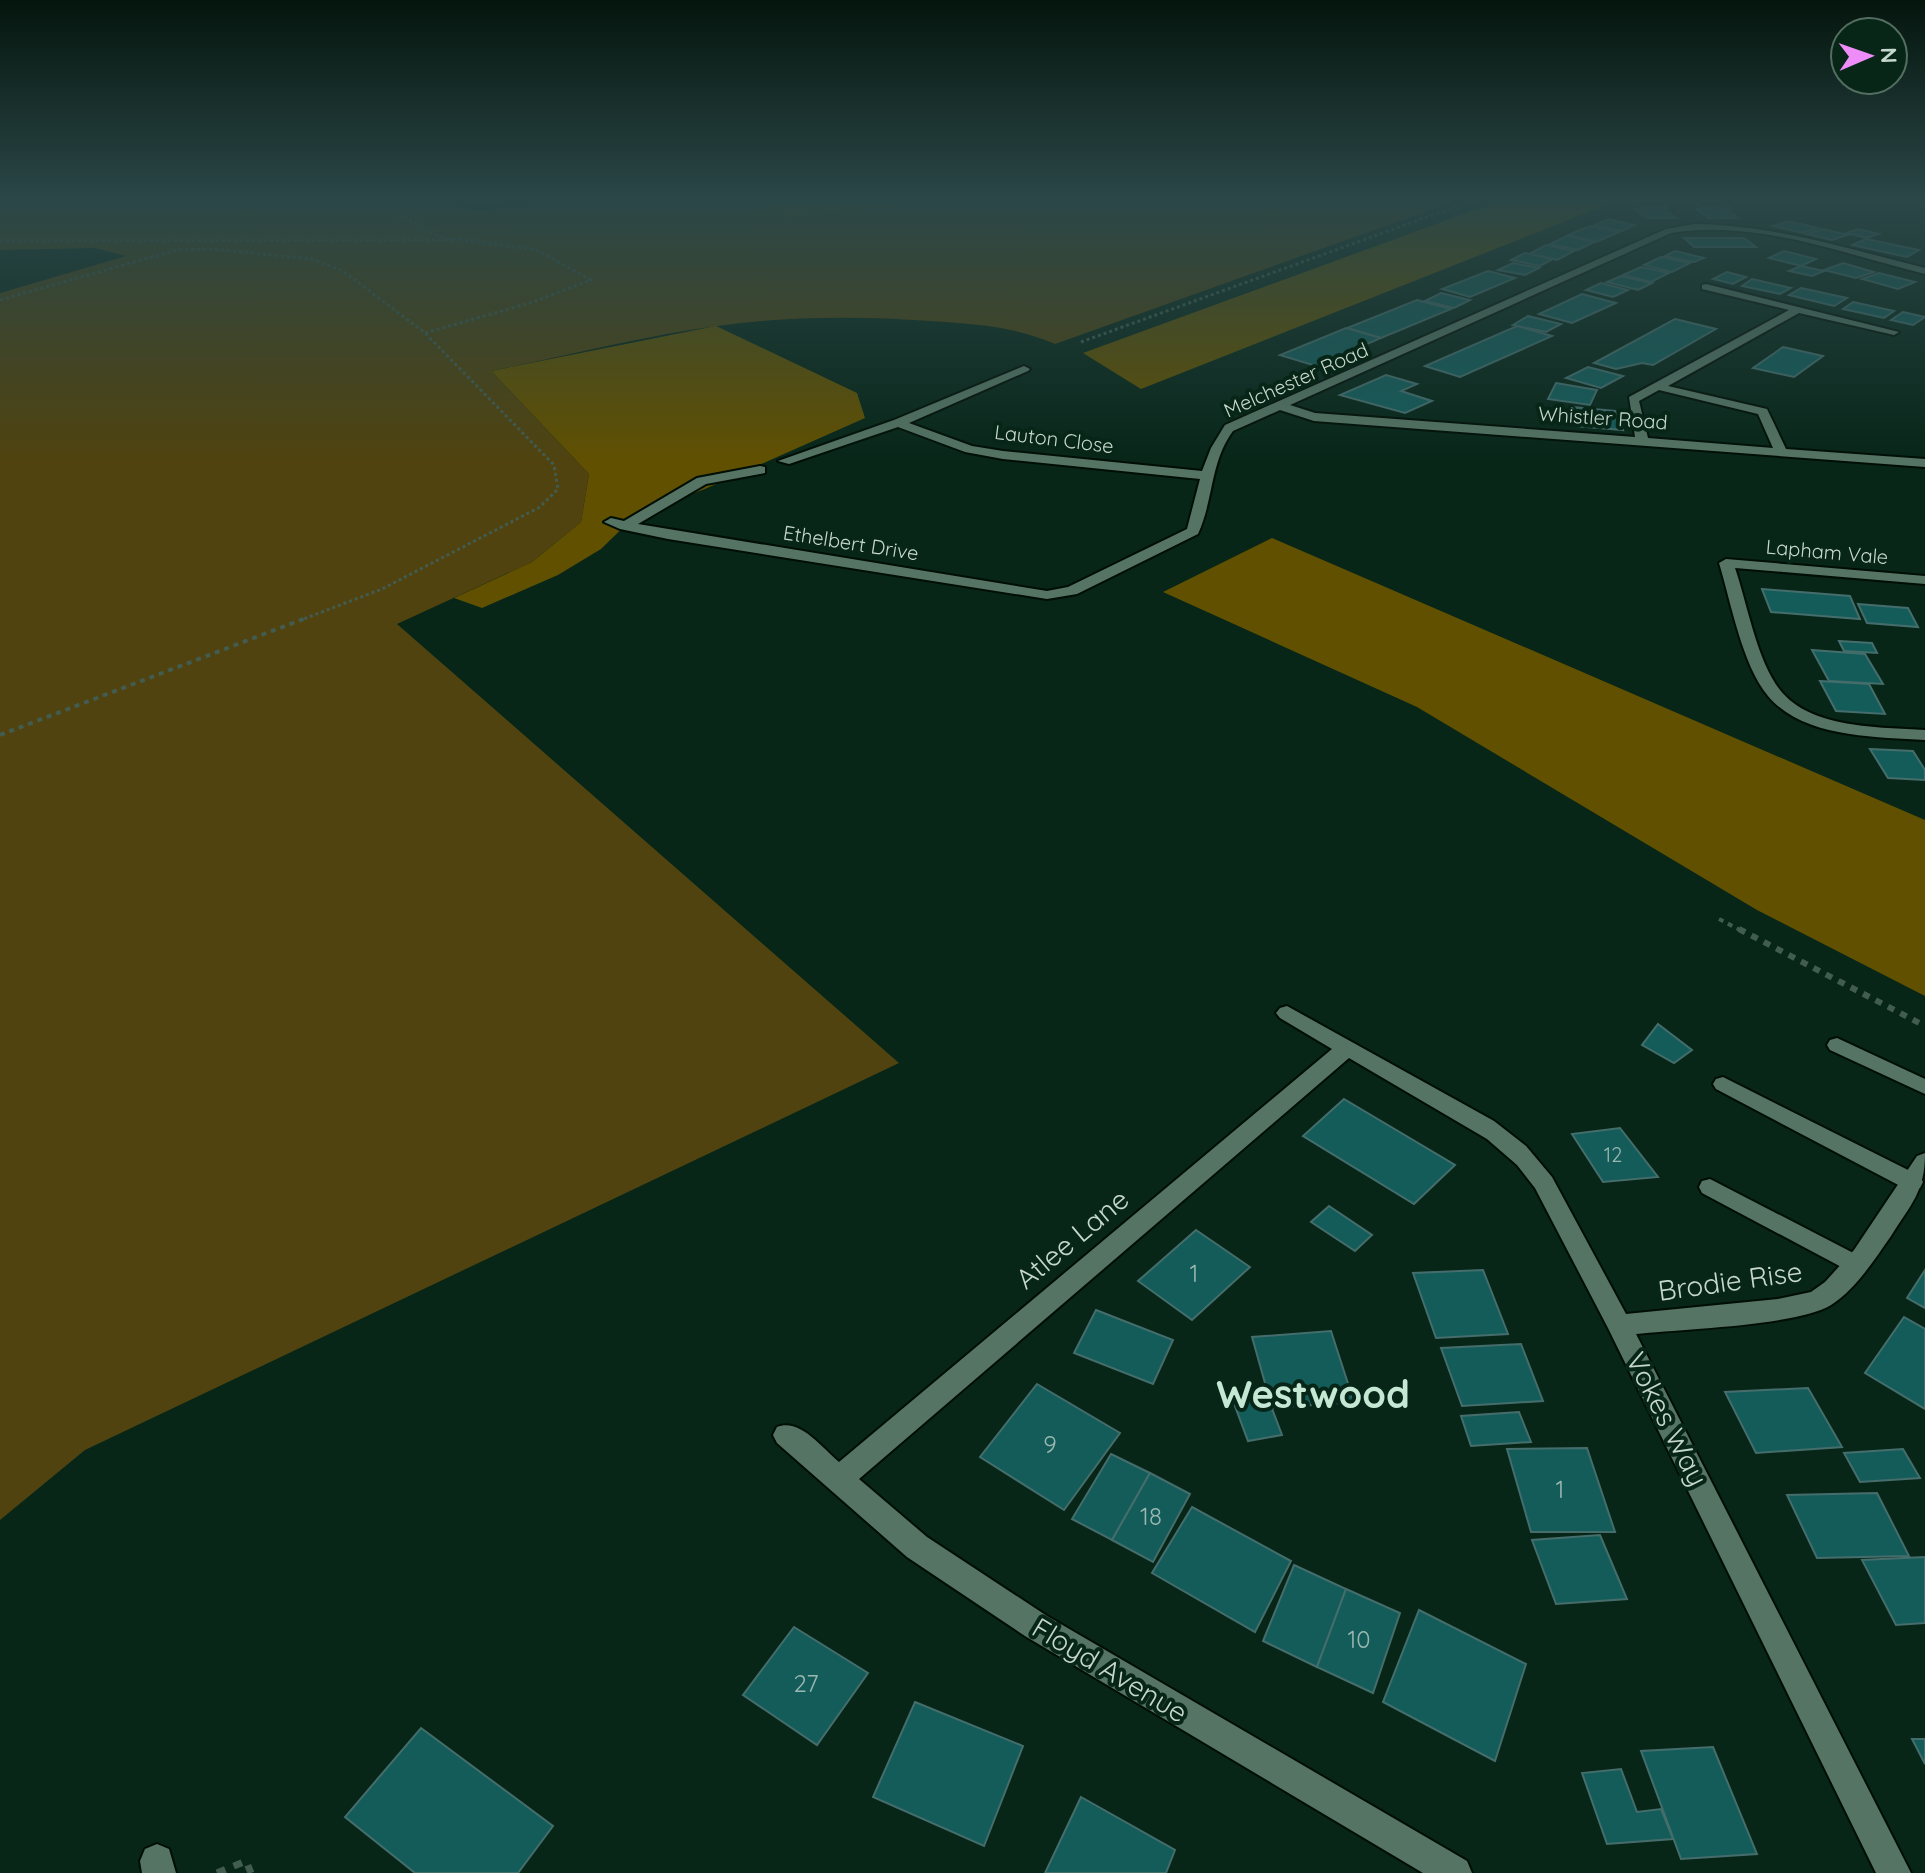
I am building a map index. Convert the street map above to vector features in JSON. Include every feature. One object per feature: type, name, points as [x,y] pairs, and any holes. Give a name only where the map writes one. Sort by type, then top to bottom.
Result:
[{"type":"street","name":"Melchester Road","points":[[1072,591],[1193,531],[1210,476],[1214,448],[1229,428],[1542,287]]},
{"type":"street","points":[[1708,287],[1894,332]]},
{"type":"street","points":[[1642,441],[1633,400],[1798,309]]},
{"type":"street","points":[[784,461],[898,423],[1024,369]]},
{"type":"street","points":[[1655,386],[1763,412],[1781,452]]},
{"type":"street","name":"Whistler Road","points":[[1280,406],[1314,417],[1925,463]]},
{"type":"street","name":"Lauton Close","points":[[898,423],[969,449],[1003,455],[1210,476]]},
{"type":"street","name":"Ethelbert Drive","points":[[760,470],[702,481],[618,524],[1047,595],[1072,591]]},
{"type":"street","name":"Lapham Vale","points":[[1925,580],[1726,563],[1766,682],[1785,704],[1818,720],[1842,726],[1925,735]]},
{"type":"street","name":"Vokes Way","points":[[1287,1013],[1513,1145],[1544,1183],[1619,1325],[1894,1873]]},
{"type":"street","name":"Atlee Lane","points":[[839,1479],[1054,1293],[1346,1049]]},
{"type":"street","name":"Brodie Rise","points":[[1619,1325],[1802,1306],[1835,1289],[1918,1172]]},
{"type":"street","name":"Floyd Avenue","points":[[787,1435],[917,1547],[1036,1626],[1455,1873]]},
{"type":"lane","points":[[1837,1045],[1925,1087]]},
{"type":"lane","points":[[1723,1084],[1918,1172]]},
{"type":"lane","points":[[1710,1187],[1855,1264]]},
{"type":"path","points":[[0,300],[45,287]]},
{"type":"path","points":[[0,735],[382,589],[540,507],[558,489],[554,465],[425,333],[365,287]]},
{"type":"path","points":[[425,333],[533,302],[571,287]]},
{"type":"path","points":[[1081,342],[1232,287]]},
{"type":"path","points":[[1719,919],[1858,994],[1925,1026]]},
{"type":"path","points":[[217,1873],[246,1861],[251,1873]]},
{"type":"shaded area","points":[[19,287],[1213,287],[1055,344],[1024,333],[978,325],[877,318],[797,319],[690,330],[491,371],[589,474],[581,522],[532,562],[397,624],[899,1063],[85,1450],[0,1520],[0,293]]},
{"type":"shaded area","points":[[1263,287],[1398,287],[1141,389],[1083,353]]},
{"type":"shaded area","points":[[716,326],[857,393],[865,418],[705,489],[637,514],[601,549],[558,575],[482,608],[454,598],[532,562],[581,522],[589,474],[491,371]]},
{"type":"shaded area","points":[[1272,538],[1925,820],[1925,996],[1757,910],[1417,707],[1163,592]]},
{"type":"building","points":[[1446,287],[1493,287],[1470,297],[1442,289]]},
{"type":"building","points":[[1618,287],[1628,290],[1613,297],[1586,290]]},
{"type":"building","points":[[1749,287],[1791,288],[1780,294]]},
{"type":"building","points":[[1801,288],[1847,298],[1834,306],[1789,295]]},
{"type":"building","points":[[1441,293],[1470,300],[1454,308],[1425,301]]},
{"type":"building","points":[[1582,294],[1616,303],[1572,323],[1539,314]]},
{"type":"building","points":[[1417,300],[1451,309],[1381,338],[1347,328]]},
{"type":"building","points":[[1853,302],[1894,311],[1884,318],[1843,309]]},
{"type":"building","points":[[1903,312],[1925,317],[1913,325],[1891,320]]},
{"type":"building","points":[[1528,316],[1561,324],[1546,332],[1513,325]]},
{"type":"building","points":[[1675,319],[1716,329],[1653,365],[1642,363],[1616,369],[1594,363]]},
{"type":"building","points":[[1517,326],[1552,336],[1460,377],[1425,366]]},
{"type":"building","points":[[1346,328],[1381,338],[1316,366],[1280,355]]},
{"type":"building","points":[[1783,347],[1823,356],[1794,377],[1753,368]]},
{"type":"building","points":[[1588,367],[1623,376],[1601,388],[1566,378]]},
{"type":"building","points":[[1386,375],[1417,384],[1401,391],[1432,401],[1405,413],[1340,395]]},
{"type":"building","points":[[1556,383],[1597,390],[1590,405],[1548,399]]},
{"type":"building","points":[[1572,407],[1615,411],[1623,430],[1576,426]]},
{"type":"building","points":[[1762,589],[1850,596],[1860,619],[1771,612]]},
{"type":"building","points":[[1858,604],[1908,608],[1918,627],[1867,623]]},
{"type":"building","points":[[1839,641],[1872,643],[1877,653],[1844,651]]},
{"type":"building","points":[[1812,650],[1865,654],[1883,684],[1829,681]]},
{"type":"building","points":[[1820,681],[1869,684],[1885,714],[1836,711]]},
{"type":"building","points":[[1870,749],[1913,751],[1925,770],[1925,780],[1888,778]]},
{"type":"building","points":[[1658,1024],[1692,1050],[1674,1063],[1642,1045]]},
{"type":"building","points":[[1344,1099],[1455,1165],[1414,1204],[1303,1136]]},
{"type":"building","points":[[1620,1128],[1658,1177],[1603,1182],[1572,1134]]},
{"type":"building","points":[[1329,1206],[1372,1235],[1355,1251],[1311,1222]]},
{"type":"building","points":[[1196,1230],[1250,1267],[1192,1320],[1138,1281]]},
{"type":"building","points":[[1483,1270],[1508,1334],[1436,1338],[1413,1273]]},
{"type":"building","points":[[1925,1270],[1925,1308],[1907,1298]]},
{"type":"building","points":[[1096,1310],[1173,1340],[1153,1384],[1074,1353]]},
{"type":"building","points":[[1904,1317],[1925,1329],[1925,1409],[1865,1373]]},
{"type":"building","points":[[1331,1331],[1354,1402],[1272,1408],[1252,1337]]},
{"type":"building","points":[[1521,1344],[1543,1401],[1462,1406],[1441,1348]]},
{"type":"building","points":[[1037,1384],[1120,1433],[1064,1510],[980,1457]]},
{"type":"building","points":[[1263,1385],[1282,1435],[1248,1441],[1229,1390]]},
{"type":"building","points":[[1808,1388],[1842,1447],[1756,1453],[1725,1392]]},
{"type":"building","points":[[1519,1412],[1531,1442],[1471,1446],[1461,1416]]},
{"type":"building","points":[[1587,1448],[1615,1532],[1531,1532],[1507,1449]]},
{"type":"building","points":[[1903,1449],[1920,1478],[1860,1482],[1844,1453]]},
{"type":"building","points":[[1111,1454],[1150,1473],[1112,1540],[1072,1519]]},
{"type":"building","points":[[1150,1473],[1190,1494],[1153,1562],[1112,1540]]},
{"type":"building","points":[[1877,1493],[1909,1556],[1817,1558],[1787,1495]]},
{"type":"building","points":[[1192,1507],[1291,1561],[1255,1632],[1152,1573]]},
{"type":"building","points":[[1600,1535],[1627,1599],[1556,1604],[1532,1540]]},
{"type":"building","points":[[1925,1557],[1925,1623],[1896,1625],[1862,1560]]},
{"type":"building","points":[[1294,1565],[1346,1589],[1317,1667],[1263,1641]]},
{"type":"building","points":[[1346,1589],[1400,1613],[1373,1693],[1317,1667]]},
{"type":"building","points":[[1419,1610],[1526,1664],[1495,1761],[1383,1702]]},
{"type":"building","points":[[794,1627],[868,1673],[817,1745],[743,1695]]},
{"type":"building","points":[[915,1702],[1023,1746],[984,1846],[873,1797]]},
{"type":"building","points":[[421,1728],[553,1826],[518,1873],[415,1873],[345,1817]]},
{"type":"building","points":[[1912,1739],[1925,1739],[1925,1764]]},
{"type":"building","points":[[1713,1747],[1757,1854],[1681,1859],[1641,1751]]},
{"type":"building","points":[[1621,1769],[1637,1812],[1661,1809],[1673,1839],[1607,1844],[1582,1773]]},
{"type":"building","points":[[1081,1797],[1175,1850],[1166,1873],[1045,1873]]},
{"type":"district","name":"Westwood","points":[[1313,1395]]}]
